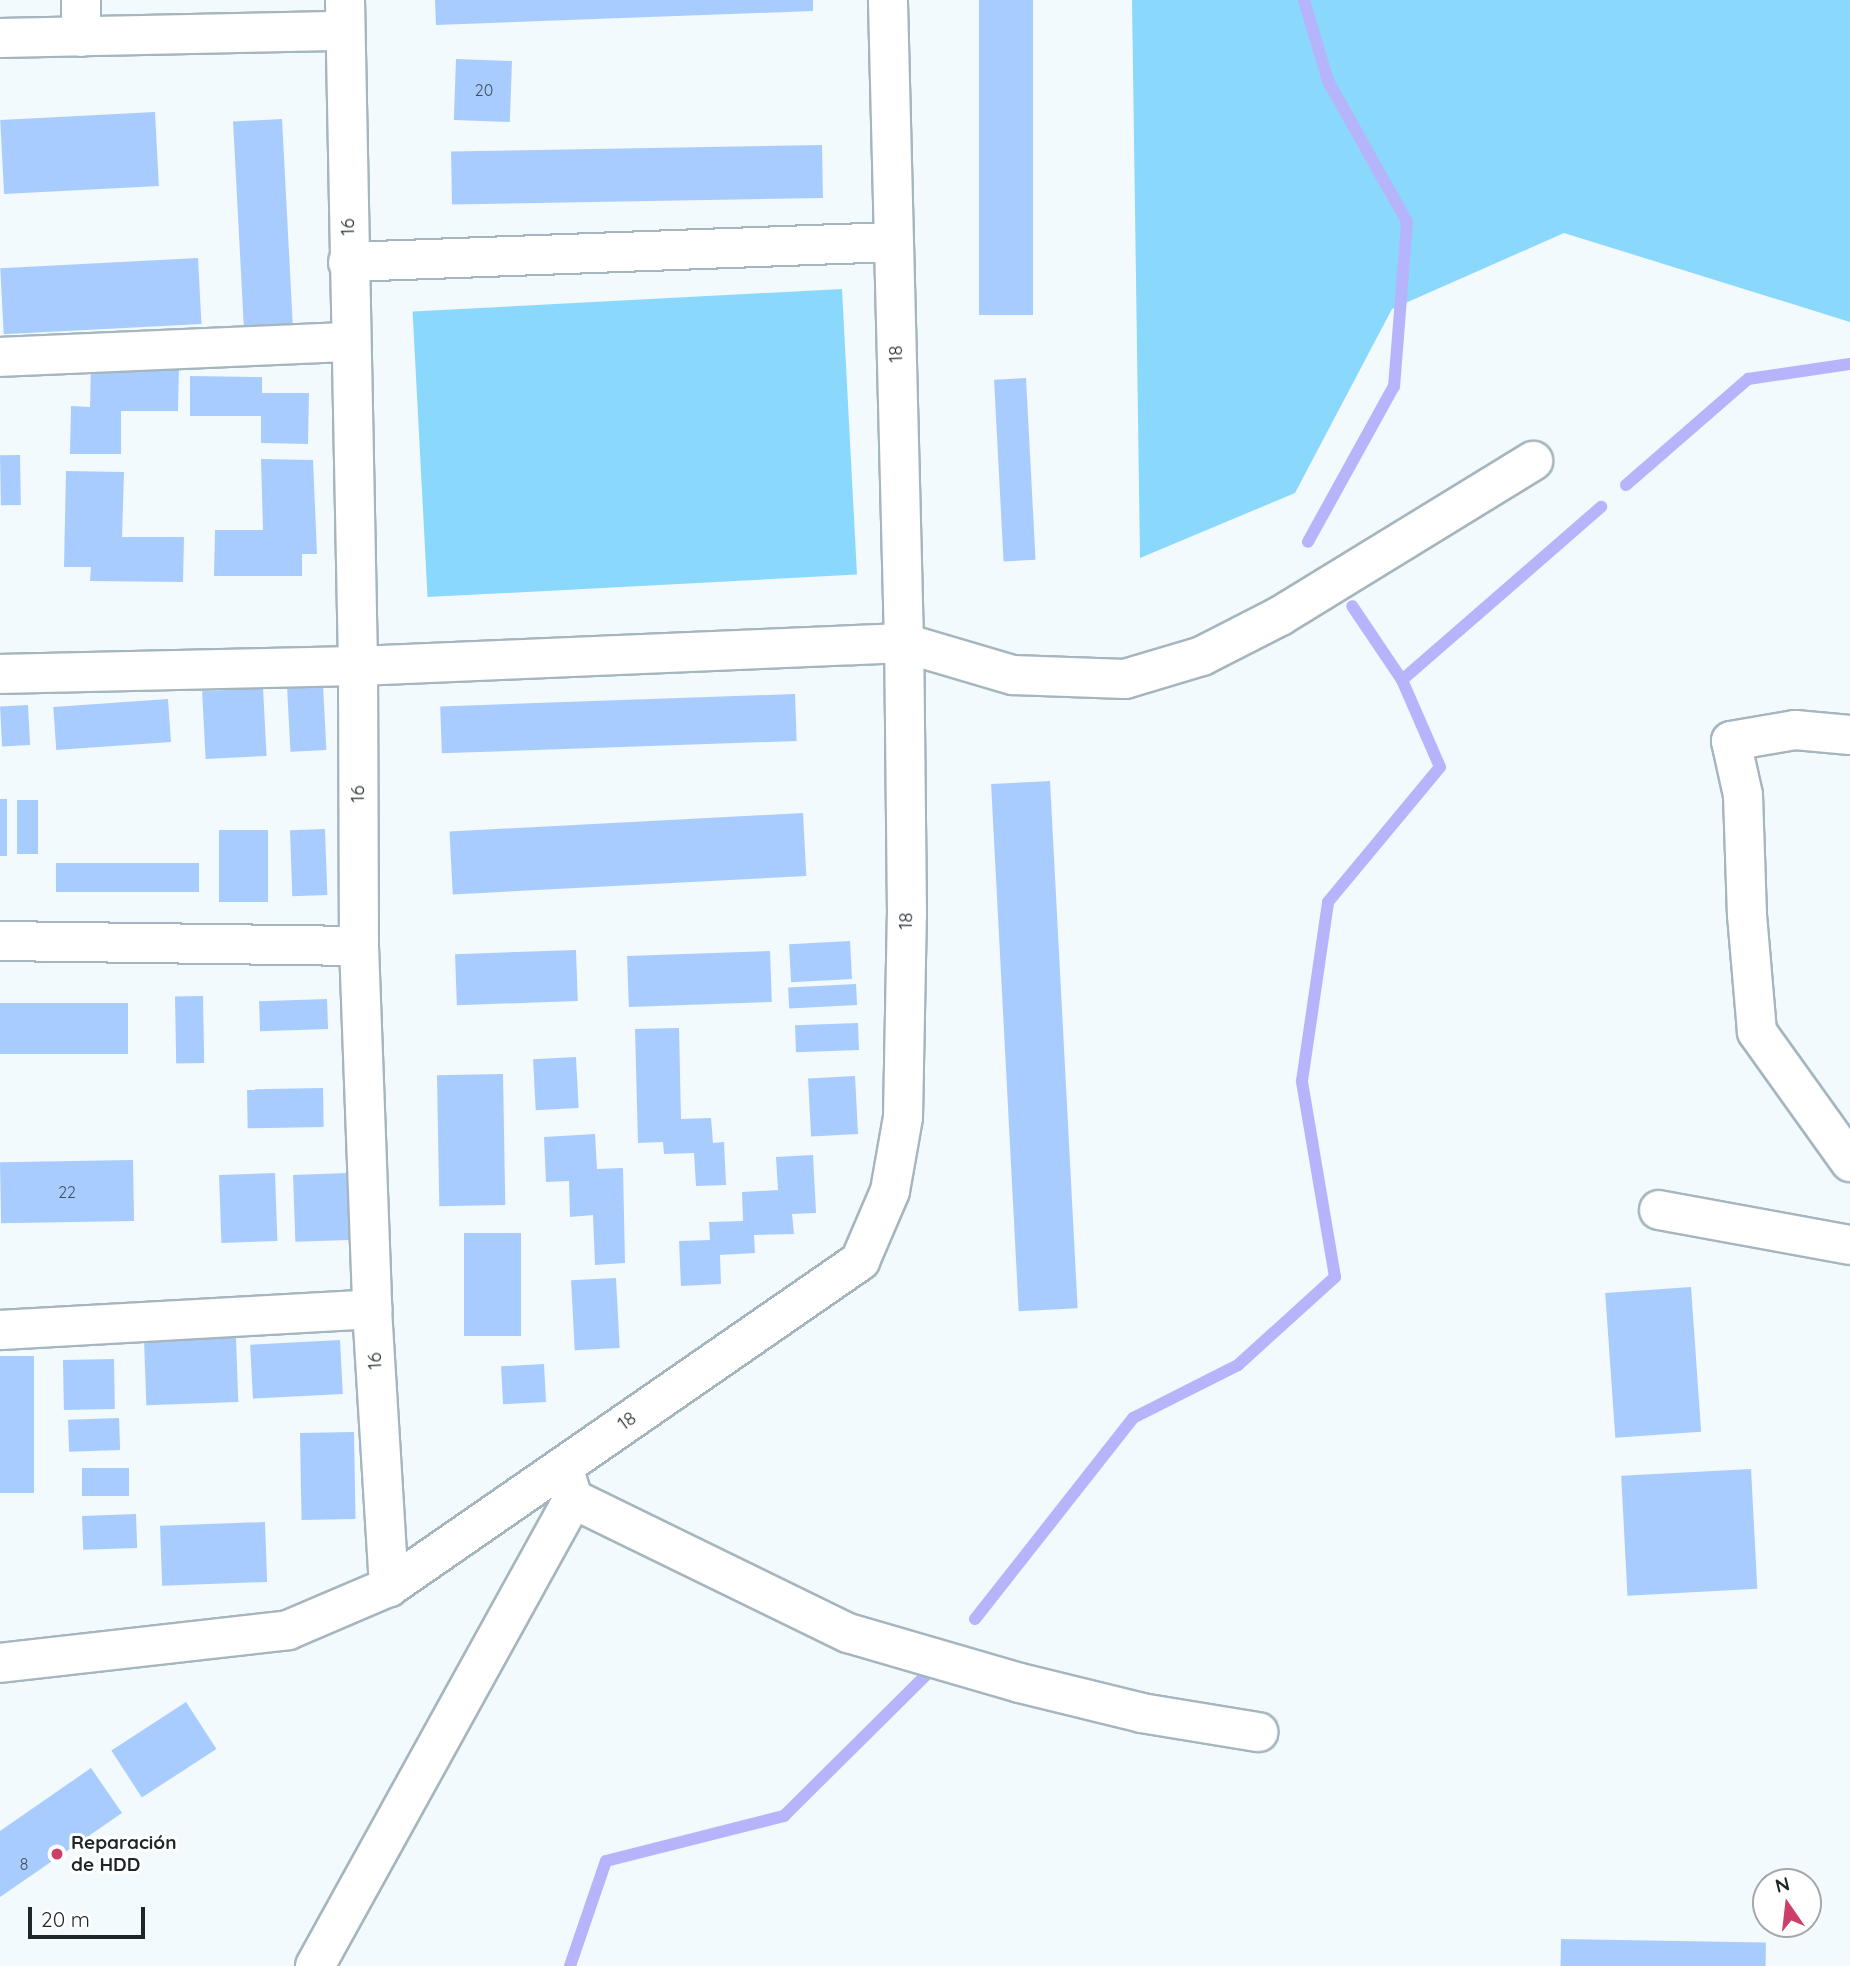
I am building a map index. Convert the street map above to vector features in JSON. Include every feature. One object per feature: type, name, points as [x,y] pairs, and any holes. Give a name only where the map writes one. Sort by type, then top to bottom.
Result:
[{"type":"street","name":"18","points":[[0,1663],[288,1630],[389,1587],[568,1483],[860,1261],[890,1191],[903,1116],[907,915],[904,643],[888,0]]},
{"type":"street","points":[[0,38],[81,18],[345,15]]},
{"type":"street","name":"16","points":[[345,15],[358,666],[359,946],[372,1308],[389,1587]]},
{"type":"street","points":[[348,262],[893,242]]},
{"type":"street","points":[[0,357],[350,342]]},
{"type":"street","points":[[0,674],[358,666],[904,643],[1013,676],[1125,679],[1202,656],[1280,616],[1533,461]]},
{"type":"street","points":[[1850,735],[1795,730],[1731,741],[1743,795],[1747,915],[1757,1032],[1850,1162]]},
{"type":"street","points":[[0,941],[359,946]]},
{"type":"street","points":[[1659,1210],[1850,1245]]},
{"type":"street","points":[[0,1330],[372,1308]]},
{"type":"street","points":[[315,1966],[568,1483],[848,1633],[1020,1683],[1142,1713],[1258,1732]]},
{"type":"shaded area","points":[[1132,0],[1850,0],[1850,322],[1564,233],[1392,309],[1295,493],[1140,558]]},
{"type":"shaded area","points":[[842,289],[857,575],[428,597],[413,312]]},
{"type":"building","points":[[435,0],[813,0],[813,11],[436,25]]},
{"type":"building","points":[[979,0],[1033,0],[1033,315],[979,315]]},
{"type":"building","points":[[456,59],[512,61],[510,122],[454,120]]},
{"type":"building","points":[[155,112],[159,186],[4,194],[0,120]]},
{"type":"building","points":[[282,119],[293,328],[244,330],[233,122]]},
{"type":"building","points":[[822,145],[823,198],[452,204],[451,151]]},
{"type":"building","points":[[198,258],[201,324],[4,334],[0,268]]},
{"type":"building","points":[[91,364],[179,367],[178,411],[121,411],[121,454],[70,454],[71,406],[90,407]]},
{"type":"building","points":[[190,376],[262,377],[262,393],[309,393],[308,444],[261,443],[261,416],[190,416]]},
{"type":"building","points":[[1026,378],[1036,560],[1004,561],[994,380]]},
{"type":"building","points":[[0,455],[20,455],[21,505],[1,505]]},
{"type":"building","points":[[261,459],[313,460],[317,554],[302,554],[302,576],[214,576],[215,530],[263,530]]},
{"type":"building","points":[[66,471],[124,472],[122,537],[184,537],[183,582],[90,581],[91,567],[64,567]]},
{"type":"building","points":[[323,685],[326,750],[290,752],[287,687]]},
{"type":"building","points":[[263,688],[267,756],[206,759],[202,691]]},
{"type":"building","points":[[795,694],[797,741],[442,753],[440,706]]},
{"type":"building","points":[[168,699],[171,742],[56,750],[53,707]]},
{"type":"building","points":[[28,705],[30,745],[2,746],[0,706]]},
{"type":"building","points":[[1050,781],[1078,1308],[1019,1311],[991,784]]},
{"type":"building","points":[[0,799],[7,799],[7,856],[0,856]]},
{"type":"building","points":[[17,800],[38,800],[38,854],[17,854]]},
{"type":"building","points":[[803,813],[806,876],[453,894],[449,832]]},
{"type":"building","points":[[325,829],[327,895],[292,896],[290,830]]},
{"type":"building","points":[[219,830],[268,830],[268,902],[219,902]]},
{"type":"building","points":[[56,863],[199,863],[199,892],[56,892]]},
{"type":"building","points":[[850,941],[852,979],[791,982],[789,944]]},
{"type":"building","points":[[576,950],[578,1001],[457,1005],[455,954]]},
{"type":"building","points":[[770,951],[772,1002],[629,1007],[627,956]]},
{"type":"building","points":[[856,984],[857,1005],[789,1009],[788,988]]},
{"type":"building","points":[[175,996],[203,996],[204,1063],[176,1063]]},
{"type":"building","points":[[327,999],[328,1029],[260,1031],[259,1001]]},
{"type":"building","points":[[0,1003],[128,1003],[128,1054],[0,1054]]},
{"type":"building","points":[[858,1023],[859,1050],[796,1052],[795,1025]]},
{"type":"building","points":[[679,1028],[681,1119],[711,1118],[713,1143],[724,1142],[726,1185],[696,1186],[694,1153],[664,1154],[663,1142],[638,1143],[635,1029]]},
{"type":"building","points":[[576,1057],[579,1108],[536,1110],[533,1059]]},
{"type":"building","points":[[503,1074],[505,1205],[439,1206],[437,1075]]},
{"type":"building","points":[[855,1076],[858,1134],[811,1136],[808,1078]]},
{"type":"building","points":[[323,1088],[324,1127],[248,1128],[247,1089]]},
{"type":"building","points":[[595,1134],[597,1169],[623,1168],[625,1263],[595,1265],[593,1215],[570,1217],[569,1181],[546,1182],[544,1137]]},
{"type":"building","points":[[813,1155],[816,1213],[792,1214],[794,1234],[754,1235],[755,1253],[720,1255],[721,1284],[681,1286],[679,1241],[710,1240],[709,1222],[743,1221],[742,1192],[778,1190],[776,1157]]},
{"type":"building","points":[[133,1160],[134,1221],[1,1223],[0,1162]]},
{"type":"building","points":[[275,1173],[277,1241],[221,1243],[219,1175]]},
{"type":"building","points":[[347,1173],[349,1240],[295,1242],[293,1175]]},
{"type":"building","points":[[464,1233],[521,1233],[521,1336],[464,1336]]},
{"type":"building","points":[[616,1278],[620,1348],[575,1350],[571,1280]]},
{"type":"building","points":[[1691,1287],[1701,1432],[1615,1438],[1605,1293]]},
{"type":"building","points":[[236,1337],[238,1402],[146,1405],[144,1340]]},
{"type":"building","points":[[340,1340],[343,1394],[253,1399],[250,1345]]},
{"type":"building","points":[[0,1356],[34,1356],[34,1493],[0,1493]]},
{"type":"building","points":[[114,1359],[115,1409],[64,1410],[63,1360]]},
{"type":"building","points":[[544,1364],[546,1402],[503,1404],[501,1366]]},
{"type":"building","points":[[119,1418],[120,1450],[69,1452],[68,1420]]},
{"type":"building","points":[[354,1432],[356,1519],[302,1520],[300,1433]]},
{"type":"building","points":[[82,1468],[129,1468],[129,1496],[82,1496]]},
{"type":"building","points":[[1751,1469],[1757,1589],[1627,1596],[1621,1476]]},
{"type":"building","points":[[136,1514],[137,1548],[83,1550],[82,1516]]},
{"type":"building","points":[[265,1522],[267,1582],[162,1586],[160,1526]]},
{"type":"building","points":[[186,1702],[216,1749],[142,1797],[111,1750]]},
{"type":"building","points":[[91,1768],[122,1813],[0,1897],[0,1831]]},
{"type":"building","points":[[1561,1939],[1766,1943],[1766,1966],[1561,1966]]},
{"type":"waterway","points":[[1304,0],[1328,81],[1407,222],[1394,386],[1308,542]]},
{"type":"waterway","points":[[1626,485],[1748,379],[1850,364]]},
{"type":"waterway","points":[[1402,680],[1601,507]]},
{"type":"waterway","points":[[975,1619],[1133,1418],[1238,1365],[1335,1277],[1302,1081],[1328,902],[1440,767],[1402,680],[1352,606]]},
{"type":"waterway","points":[[570,1966],[606,1861],[784,1816],[927,1674]]},
{"type":"place","name":"Reparación de HDD","points":[[57,1854]]}]
